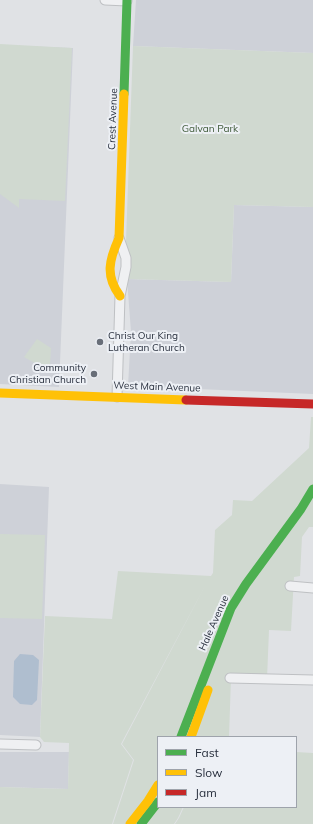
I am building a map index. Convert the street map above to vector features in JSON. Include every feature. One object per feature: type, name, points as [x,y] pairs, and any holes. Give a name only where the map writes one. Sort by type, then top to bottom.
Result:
[{"type":"main road","name":"Crest Avenue","points":[[120,296],[113,287],[110,279],[110,266],[112,255],[119,238],[127,1]]},
{"type":"main road","name":"West Main Avenue","points":[[0,393],[313,404]]},
{"type":"main road","name":"Hale Avenue","points":[[181,736],[231,608],[252,575],[301,508],[313,489]]},
{"type":"main road","name":"Hale Avenue","points":[[191,736],[238,612],[260,577],[313,506]]},
{"type":"main road","points":[[130,824],[157,787]]},
{"type":"main road","points":[[141,824],[157,803]]},
{"type":"street","points":[[105,0],[127,1]]},
{"type":"street","name":"Crest Avenue","points":[[117,397],[120,296],[126,267],[126,258],[119,238]]},
{"type":"street","points":[[290,586],[313,588]]},
{"type":"street","points":[[230,678],[313,680]]},
{"type":"street","points":[[0,744],[36,745]]},
{"type":"shaded area","points":[[136,0],[313,0],[313,53],[133,46]]},
{"type":"shaded area","points":[[0,45],[73,48],[59,387],[0,384]]},
{"type":"shaded area","points":[[234,205],[313,207],[313,394],[128,386],[131,332],[127,279],[231,282]]},
{"type":"shaded area","points":[[0,484],[49,487],[40,737],[0,735]]},
{"type":"shaded area","points":[[0,752],[69,752],[68,789],[0,787]]},
{"type":"green space","points":[[0,44],[72,48],[65,201],[19,199],[19,208],[0,194]]},
{"type":"green space","name":"Galvan Park","points":[[133,46],[313,53],[313,207],[234,205],[231,282],[127,279],[126,241]]},
{"type":"green space","points":[[37,339],[51,348],[50,366],[40,366],[24,357]]},
{"type":"green space","points":[[311,417],[313,417],[313,527],[309,527],[302,537],[300,576],[294,577],[291,631],[269,630],[267,679],[231,678],[229,736],[157,736],[157,808],[183,808],[174,824],[113,824],[134,760],[122,744],[207,582],[121,744],[133,760],[112,824],[0,824],[0,787],[68,789],[69,743],[44,742],[40,737],[45,616],[112,619],[118,571],[211,576],[213,573],[215,530],[232,515],[233,500],[252,501],[309,448]]},
{"type":"green space","points":[[0,534],[45,535],[42,619],[0,618]]},
{"type":"green space","points":[[297,752],[313,753],[313,824],[175,824],[184,808],[297,808]]},
{"type":"water","points":[[20,654],[33,655],[39,660],[37,700],[32,705],[20,704],[13,697],[14,661]]},
{"type":"traffic: fast","points":[[124,94],[127,0]]},
{"type":"traffic: fast","points":[[181,736],[231,608],[246,584],[301,509],[313,489]]},
{"type":"traffic: fast","points":[[141,824],[157,803]]},
{"type":"traffic: slow","points":[[120,296],[112,282],[110,268],[119,238],[124,94]]},
{"type":"traffic: slow","points":[[0,393],[186,400]]},
{"type":"traffic: slow","points":[[191,736],[208,690]]},
{"type":"traffic: slow","points":[[130,824],[157,787]]},
{"type":"traffic: jam","points":[[186,400],[313,404]]},
{"type":"place","name":"Christ Our King Lutheran Church","points":[[100,342]]},
{"type":"place","name":"Community Christian Church","points":[[94,374]]}]
